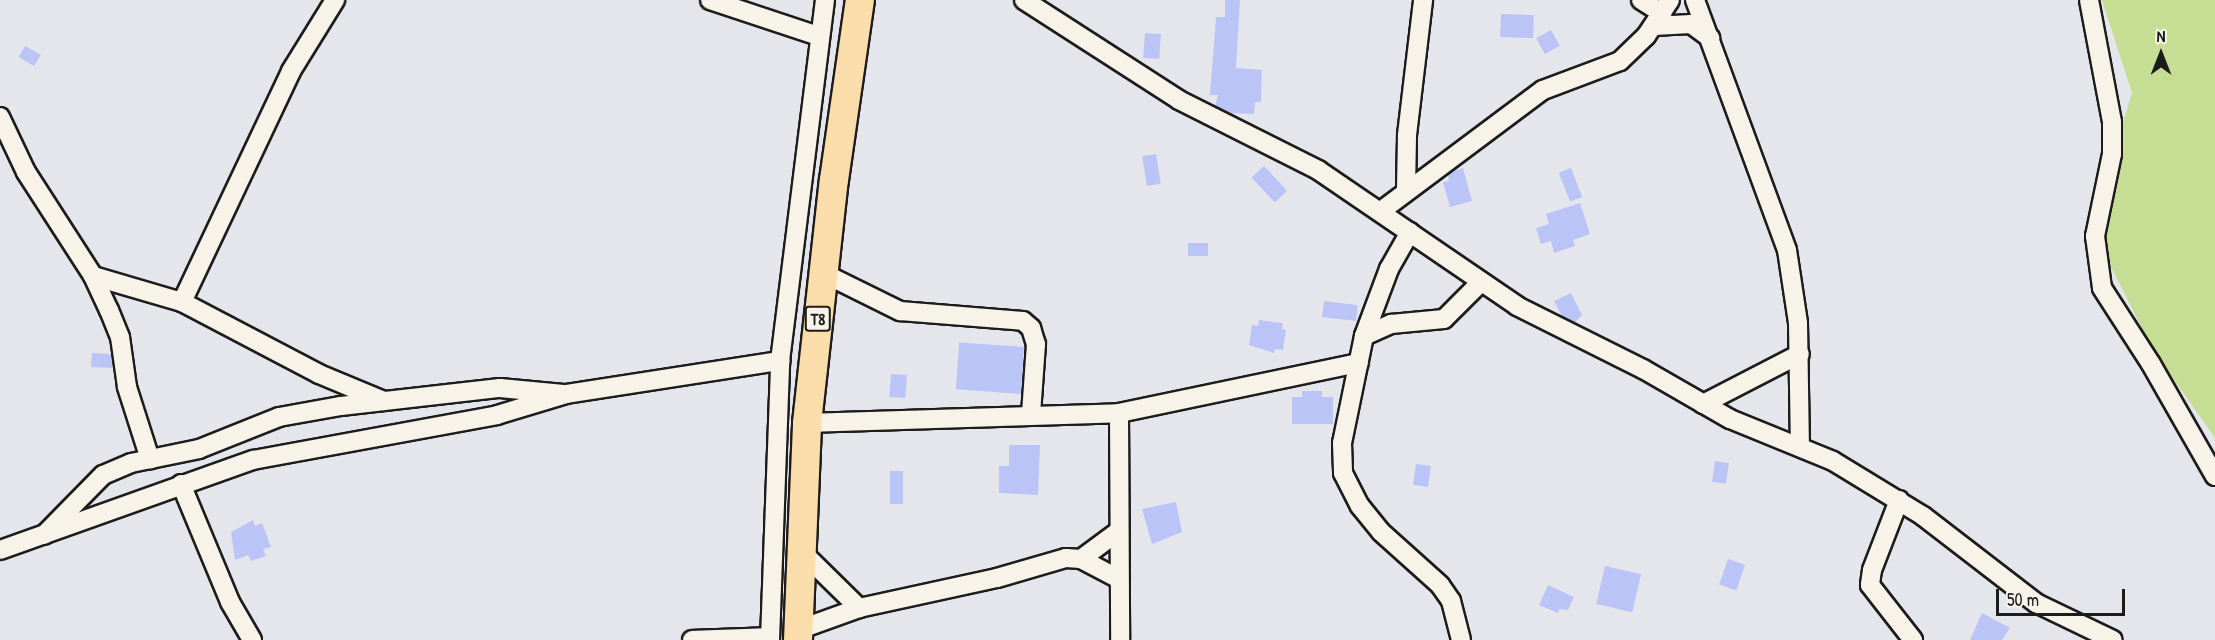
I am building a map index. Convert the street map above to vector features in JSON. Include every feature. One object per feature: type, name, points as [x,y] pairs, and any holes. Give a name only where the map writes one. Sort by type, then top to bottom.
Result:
[{"type":"main road","name":"T8","points":[[809,633],[800,550],[807,423],[823,273],[860,0]]},
{"type":"street","points":[[182,303],[291,71],[335,0]]},
{"type":"street","points":[[710,0],[818,36]]},
{"type":"street","points":[[692,640],[770,638],[780,361],[818,36],[825,0]]},
{"type":"street","points":[[1024,0],[1179,100],[1318,170],[1381,211],[1479,284],[1703,404],[1800,445],[1899,500],[2036,603],[2113,640]]},
{"type":"street","points":[[1406,189],[1407,135],[1424,0]]},
{"type":"street","points":[[1641,0],[1662,13],[1691,24],[1712,40]]},
{"type":"street","points":[[1695,0],[1712,40],[1787,250],[1800,354],[1800,445]]},
{"type":"street","points":[[2089,0],[2112,122],[2112,154],[2095,236],[2096,266],[2102,288],[2151,364],[2215,476]]},
{"type":"street","points":[[1381,211],[1406,189],[1543,90],[1620,61],[1662,13]]},
{"type":"street","points":[[0,117],[26,172],[93,276],[120,337],[128,387],[150,459]]},
{"type":"street","points":[[1410,232],[1389,269],[1364,336],[1342,443],[1346,485],[1380,532],[1440,585],[1451,601],[1461,640]]},
{"type":"street","points":[[823,273],[900,311],[1023,321],[1031,328],[1036,344],[1031,414]]},
{"type":"street","points":[[93,276],[182,303],[319,374],[385,402]]},
{"type":"street","points":[[1364,336],[1391,324],[1444,319],[1479,284]]},
{"type":"street","points":[[1703,404],[1800,354]]},
{"type":"street","points":[[0,550],[253,460],[497,415],[566,394],[780,361]]},
{"type":"street","points":[[807,423],[1031,414],[1119,413],[1359,363]]},
{"type":"street","points":[[43,536],[104,475],[150,459],[199,449],[279,417],[500,388],[566,394]]},
{"type":"street","points":[[1119,413],[1120,640]]},
{"type":"street","points":[[181,484],[230,602],[252,640]]},
{"type":"street","points":[[1899,500],[1872,570],[1870,585],[1913,640]]},
{"type":"street","points":[[1081,559],[1119,531]]},
{"type":"street","points":[[800,550],[859,608]]},
{"type":"street","points":[[809,633],[859,608],[997,578],[1066,558],[1081,559],[1118,578]]},
{"type":"green space","points":[[2102,0],[2215,0],[2215,438],[2153,350],[2105,255],[2109,168],[2132,93]]},
{"type":"building","points":[[1225,0],[1240,0],[1236,68],[1262,70],[1261,102],[1255,102],[1254,114],[1230,113],[1215,106],[1218,95],[1210,95],[1216,17],[1225,17]]},
{"type":"building","points":[[1501,14],[1534,15],[1533,38],[1500,37]]},
{"type":"building","points":[[1551,30],[1560,46],[1545,54],[1536,38]]},
{"type":"building","points":[[1145,33],[1161,34],[1159,59],[1143,58]]},
{"type":"building","points":[[25,46],[41,55],[34,66],[19,57]]},
{"type":"building","points":[[1156,154],[1161,184],[1147,186],[1142,156]]},
{"type":"building","points":[[1264,166],[1287,191],[1275,202],[1252,178]]},
{"type":"building","points":[[1463,168],[1472,201],[1450,207],[1443,182],[1449,181],[1448,175]]},
{"type":"building","points":[[1571,168],[1582,197],[1570,202],[1559,173]]},
{"type":"building","points":[[1580,203],[1590,234],[1573,240],[1575,246],[1554,253],[1551,241],[1541,244],[1536,228],[1549,224],[1546,214]]},
{"type":"building","points":[[1188,243],[1208,243],[1208,256],[1188,256]]},
{"type":"building","points":[[1571,293],[1582,315],[1575,322],[1562,316],[1554,301]]},
{"type":"building","points":[[1324,301],[1358,305],[1356,321],[1322,317]]},
{"type":"building","points":[[1259,320],[1283,323],[1282,329],[1286,330],[1283,350],[1275,349],[1274,353],[1249,345],[1252,325],[1258,326]]},
{"type":"building","points":[[959,342],[1024,347],[1021,394],[956,389]]},
{"type":"building","points":[[92,353],[111,354],[113,368],[91,367]]},
{"type":"building","points":[[891,374],[907,375],[905,398],[889,397]]},
{"type":"building","points":[[1302,391],[1322,391],[1322,397],[1333,397],[1333,424],[1292,424],[1292,397],[1302,397]]},
{"type":"building","points":[[1009,445],[1040,445],[1038,495],[999,493],[999,466],[1009,466]]},
{"type":"building","points":[[1715,461],[1729,463],[1726,484],[1712,482]]},
{"type":"building","points":[[1416,464],[1431,466],[1428,487],[1413,485]]},
{"type":"building","points":[[890,471],[903,471],[903,504],[890,504]]},
{"type":"building","points":[[1176,502],[1182,532],[1152,544],[1142,509]]},
{"type":"building","points":[[253,520],[255,526],[262,523],[271,547],[263,549],[266,556],[251,561],[248,555],[235,560],[231,532]]},
{"type":"building","points":[[1728,559],[1745,565],[1736,590],[1719,585]]},
{"type":"building","points":[[1605,566],[1641,574],[1632,612],[1596,604]]},
{"type":"building","points":[[1548,585],[1574,597],[1568,610],[1559,609],[1558,613],[1539,605]]},
{"type":"building","points":[[1982,613],[2010,628],[2002,640],[1970,640]]}]
